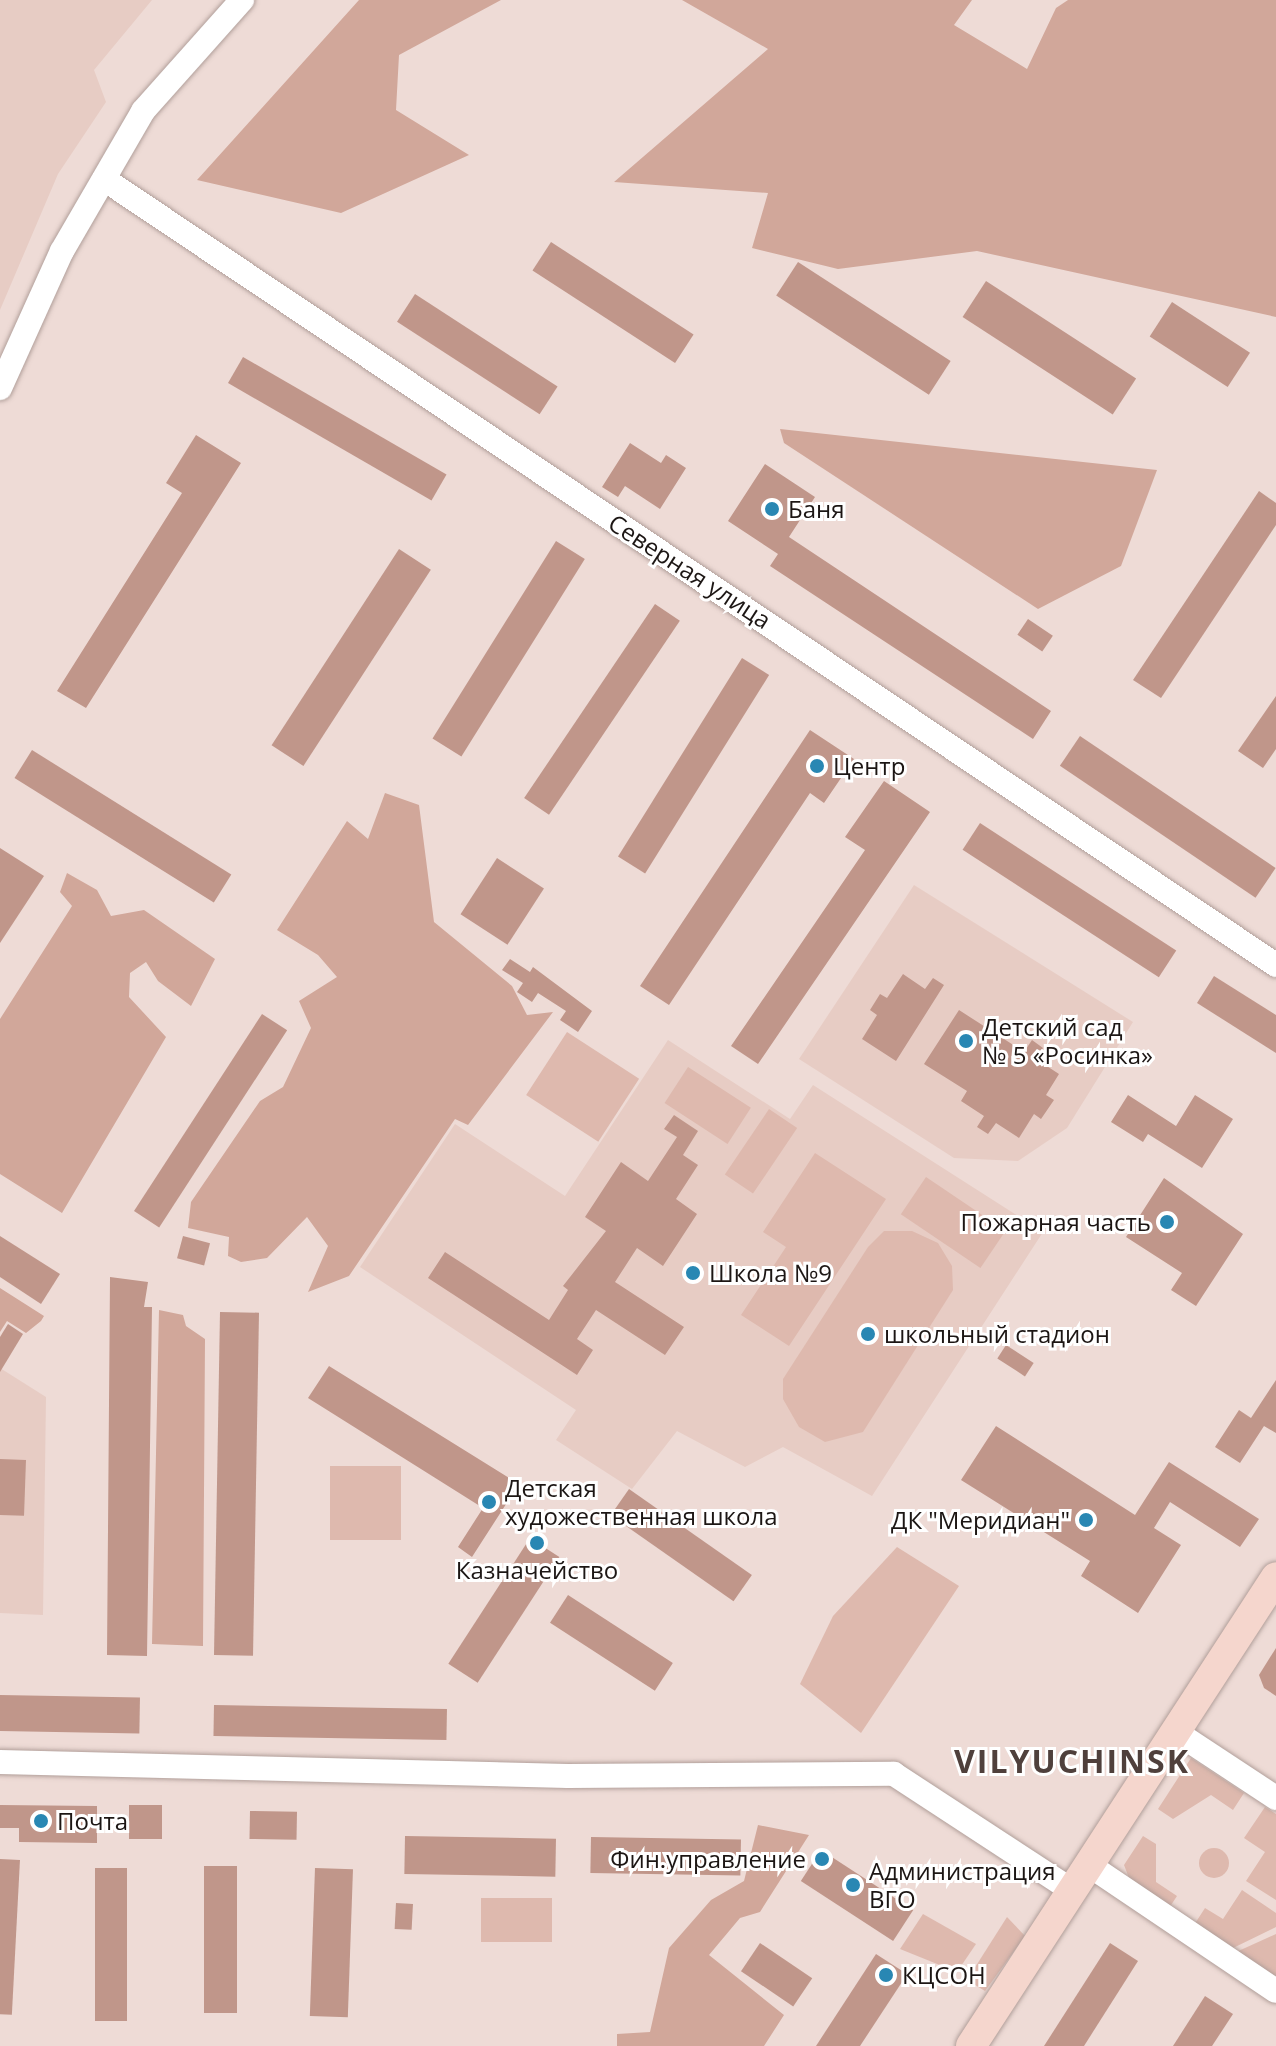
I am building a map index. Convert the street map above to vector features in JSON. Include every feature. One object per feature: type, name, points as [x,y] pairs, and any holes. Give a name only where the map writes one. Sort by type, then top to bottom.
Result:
[{"type":"main road","points":[[971,2046],[1276,1577]]},
{"type":"street","points":[[0,388],[62,251],[143,111],[242,0]]},
{"type":"street","name":"Северная улица","points":[[104,179],[1276,965]]},
{"type":"street","points":[[1176,1732],[1276,1798]]},
{"type":"street","points":[[0,1762],[580,1777],[894,1774],[1073,1891]]},
{"type":"street","points":[[1089,1865],[1276,1991]]},
{"type":"shaded area","points":[[0,0],[152,0],[94,70],[106,102],[58,174],[0,310]]},
{"type":"shaded area","points":[[359,0],[501,0],[399,55],[396,110],[469,155],[341,213],[197,180]]},
{"type":"shaded area","points":[[682,0],[972,0],[954,25],[1027,69],[1056,8],[1068,0],[1276,0],[1276,317],[977,251],[838,269],[752,248],[768,193],[614,182],[768,49]]},
{"type":"shaded area","points":[[780,429],[1157,470],[1121,566],[1038,609],[784,443]]},
{"type":"shaded area","points":[[385,793],[419,805],[434,922],[512,986],[527,1015],[553,1012],[468,1125],[455,1119],[349,1276],[308,1292],[328,1246],[307,1217],[267,1258],[241,1262],[228,1256],[229,1237],[188,1228],[191,1202],[260,1101],[283,1087],[311,1028],[299,1001],[337,977],[318,955],[277,930],[347,821],[368,839]]},
{"type":"shaded area","points":[[67,873],[97,890],[111,916],[144,910],[215,959],[191,1006],[158,981],[146,962],[130,973],[129,997],[166,1037],[62,1213],[0,1174],[0,1019],[72,906],[60,892]]},
{"type":"shaded area","name":"Детский сад № 5 «Росинка»","points":[[914,885],[1133,1022],[1067,1128],[1018,1161],[954,1158],[799,1059]]},
{"type":"shaded area","points":[[567,1032],[639,1079],[598,1142],[526,1095]]},
{"type":"shaded area","name":"Школа №9","points":[[668,1040],[790,1119],[813,1085],[1043,1232],[872,1496],[783,1447],[745,1467],[677,1431],[632,1489],[556,1440],[576,1410],[360,1267],[455,1124],[565,1196]]},
{"type":"shaded area","points":[[688,1067],[751,1108],[727,1144],[665,1103]]},
{"type":"shaded area","points":[[769,1109],[797,1128],[753,1194],[725,1174]]},
{"type":"shaded area","points":[[815,1153],[886,1199],[789,1346],[741,1315],[786,1247],[763,1232]]},
{"type":"shaded area","points":[[926,1177],[1006,1231],[980,1268],[901,1214]]},
{"type":"shaded area","name":"школьный стадион","points":[[884,1231],[912,1231],[938,1243],[952,1266],[953,1290],[863,1432],[825,1442],[799,1427],[783,1399],[783,1379],[868,1247]]},
{"type":"shaded area","points":[[0,1288],[44,1316],[41,1321],[26,1333],[7,1321],[0,1332]]},
{"type":"shaded area","points":[[159,1310],[183,1315],[186,1326],[205,1339],[203,1646],[152,1644]]},
{"type":"shaded area","points":[[0,1368],[46,1397],[43,1615],[0,1613]]},
{"type":"shaded area","points":[[330,1466],[401,1466],[401,1540],[330,1540]]},
{"type":"shaded area","points":[[897,1547],[959,1586],[861,1733],[800,1684],[833,1616]]},
{"type":"shaded area","points":[[1191,1758],[1244,1793],[1233,1810],[1211,1795],[1173,1819],[1158,1809]]},
{"type":"shaded area","points":[[1265,1807],[1276,1814],[1276,1900],[1246,1881],[1265,1852],[1244,1838]]},
{"type":"shaded area","points":[[758,1825],[809,1835],[760,1912],[740,1918],[709,1955],[784,2015],[764,2046],[617,2046],[617,2034],[650,2032],[669,1948],[711,1900],[744,1881]]},
{"type":"shaded area","points":[[1143,1836],[1156,1844],[1156,1882],[1177,1896],[1169,1908],[1131,1883],[1124,1865]]},
{"type":"shaded area","points":[[1214,1848],[1225,1852],[1229,1863],[1225,1874],[1214,1878],[1203,1874],[1199,1863],[1203,1852]]},
{"type":"shaded area","points":[[1242,1890],[1276,1913],[1276,1927],[1231,1949],[1194,1925],[1205,1908],[1223,1919]]},
{"type":"shaded area","points":[[481,1898],[552,1898],[552,1942],[481,1942]]},
{"type":"shaded area","points":[[923,1914],[976,1944],[957,1972],[900,1949]]},
{"type":"shaded area","points":[[1007,1917],[1025,1936],[985,1991],[967,1980]]},
{"type":"shaded area","points":[[1276,1934],[1276,1980],[1234,1953]]},
{"type":"building","points":[[551,242],[694,335],[675,363],[532,271]]},
{"type":"building","points":[[798,262],[951,361],[929,395],[776,296]]},
{"type":"building","points":[[986,281],[1136,378],[1113,415],[963,317]]},
{"type":"building","points":[[415,294],[558,387],[540,414],[397,322]]},
{"type":"building","points":[[1172,302],[1250,353],[1228,387],[1150,336]]},
{"type":"building","points":[[243,357],[447,474],[432,500],[228,383]]},
{"type":"building","points":[[196,435],[241,463],[86,708],[57,691],[182,493],[166,483]]},
{"type":"building","points":[[630,443],[661,463],[666,455],[686,468],[660,509],[625,486],[618,497],[602,487]]},
{"type":"building","points":[[765,464],[815,497],[789,537],[1051,711],[1033,739],[770,566],[778,554],[728,521]]},
{"type":"building","points":[[1259,491],[1276,503],[1276,525],[1161,698],[1133,680]]},
{"type":"building","points":[[556,541],[585,559],[461,757],[433,739]]},
{"type":"building","points":[[399,549],[431,570],[303,766],[272,745]]},
{"type":"building","points":[[655,604],[680,621],[549,815],[524,798]]},
{"type":"building","points":[[1028,619],[1053,636],[1042,652],[1017,635]]},
{"type":"building","points":[[742,658],[769,675],[645,873],[618,856]]},
{"type":"building","points":[[1276,696],[1276,749],[1263,768],[1238,751]]},
{"type":"building","points":[[810,730],[854,759],[824,803],[810,793],[669,1005],[640,986]]},
{"type":"building","points":[[1080,736],[1276,868],[1256,898],[1060,766]]},
{"type":"building","points":[[32,750],[231,875],[214,903],[15,778]]},
{"type":"building","points":[[884,781],[930,812],[758,1064],[731,1046],[865,850],[845,837]]},
{"type":"building","points":[[980,823],[1176,950],[1159,977],[963,850]]},
{"type":"building","points":[[0,848],[44,876],[0,943]]},
{"type":"building","points":[[497,858],[544,888],[507,945],[461,914]]},
{"type":"building","points":[[510,959],[530,972],[533,967],[592,1011],[578,1032],[560,1020],[566,1011],[538,993],[532,1002],[517,992],[523,983],[502,970]]},
{"type":"building","points":[[903,974],[925,989],[933,978],[944,985],[896,1061],[862,1039],[877,1015],[870,1010],[880,994],[887,998]]},
{"type":"building","points":[[1214,976],[1276,1015],[1276,1053],[1197,1003]]},
{"type":"building","points":[[959,1010],[1024,1052],[1032,1040],[1043,1048],[1036,1059],[1059,1074],[1046,1095],[1054,1100],[1041,1119],[1034,1114],[1019,1138],[996,1123],[988,1134],[977,1127],[984,1116],[961,1101],[967,1091],[924,1064]]},
{"type":"building","points":[[262,1014],[287,1030],[159,1227],[134,1211]]},
{"type":"building","points":[[1128,1095],[1176,1126],[1195,1095],[1233,1119],[1202,1168],[1148,1134],[1143,1142],[1111,1122]]},
{"type":"building","points":[[674,1115],[698,1131],[683,1155],[698,1165],[676,1199],[697,1214],[663,1266],[637,1248],[615,1282],[684,1327],[665,1355],[596,1310],[577,1339],[593,1350],[577,1375],[428,1278],[445,1252],[549,1320],[568,1290],[563,1286],[606,1231],[585,1217],[621,1162],[648,1181],[677,1137],[664,1129]]},
{"type":"building","points":[[1164,1178],[1243,1234],[1196,1306],[1171,1290],[1182,1273],[1126,1237]]},
{"type":"building","points":[[0,1236],[60,1274],[41,1304],[0,1277]]},
{"type":"building","points":[[183,1236],[210,1243],[204,1265],[177,1258]]},
{"type":"building","points":[[110,1277],[148,1282],[144,1307],[152,1307],[147,1656],[107,1655]]},
{"type":"building","points":[[220,1312],[259,1313],[253,1656],[214,1655]]},
{"type":"building","points":[[8,1324],[23,1334],[0,1372],[0,1337]]},
{"type":"building","points":[[1006,1345],[1034,1363],[1025,1376],[997,1358]]},
{"type":"building","points":[[329,1366],[519,1484],[472,1557],[458,1547],[483,1508],[308,1398]]},
{"type":"building","points":[[1276,1380],[1276,1433],[1264,1426],[1240,1463],[1215,1447],[1239,1410],[1251,1418]]},
{"type":"building","name":"ДК \"Меридиан\"","points":[[996,1426],[1135,1515],[1169,1462],[1259,1519],[1240,1547],[1170,1502],[1154,1528],[1181,1545],[1138,1613],[1081,1576],[1090,1561],[961,1480]]},
{"type":"building","points":[[0,1459],[26,1460],[24,1516],[0,1515]]},
{"type":"building","points":[[629,1489],[752,1575],[734,1601],[611,1515]]},
{"type":"building","points":[[530,1538],[559,1557],[478,1683],[448,1664]]},
{"type":"building","points":[[568,1595],[673,1663],[655,1691],[550,1623]]},
{"type":"building","points":[[1276,1648],[1276,1696],[1264,1688],[1259,1675]]},
{"type":"building","points":[[0,1695],[140,1697],[139,1733],[0,1731]]},
{"type":"building","points":[[214,1705],[447,1709],[446,1740],[213,1736]]},
{"type":"building","points":[[0,1805],[97,1806],[97,1843],[19,1842],[19,1828],[0,1828]]},
{"type":"building","points":[[129,1805],[162,1805],[162,1839],[129,1839]]},
{"type":"building","points":[[250,1811],[297,1812],[297,1840],[250,1839]]},
{"type":"building","points":[[405,1836],[556,1839],[555,1877],[404,1874]]},
{"type":"building","points":[[591,1837],[741,1840],[740,1876],[590,1873]]},
{"type":"building","points":[[821,1850],[913,1910],[893,1941],[801,1881]]},
{"type":"building","points":[[0,1859],[20,1860],[12,2015],[0,2014]]},
{"type":"building","points":[[204,1866],[237,1866],[237,2013],[204,2013]]},
{"type":"building","points":[[95,1868],[127,1868],[127,2021],[95,2021]]},
{"type":"building","points":[[315,1868],[353,1869],[348,2017],[310,2016]]},
{"type":"building","points":[[396,1903],[413,1904],[412,1930],[395,1929]]},
{"type":"building","points":[[760,1943],[812,1978],[793,2006],[741,1971]]},
{"type":"building","points":[[1110,1943],[1138,1961],[1084,2046],[1044,2046]]},
{"type":"building","points":[[876,1954],[907,1974],[902,1982],[860,2046],[816,2046]]},
{"type":"building","points":[[1205,1996],[1233,2014],[1212,2046],[1173,2046]]},
{"type":"place","name":"Баня","points":[[772,509]]},
{"type":"place","name":"Центр","points":[[817,766]]},
{"type":"place","name":"Детский сад № 5 «Росинка»","points":[[966,1041]]},
{"type":"place","name":"Пожарная часть","points":[[1167,1222]]},
{"type":"place","name":"Школа №9","points":[[693,1273]]},
{"type":"place","name":"школьный стадион","points":[[868,1334]]},
{"type":"place","name":"Детская художественная школа","points":[[489,1502]]},
{"type":"place","name":"ДК \"Меридиан\"","points":[[1086,1520]]},
{"type":"place","name":"Казначейство","points":[[537,1543]]},
{"type":"place","name":"Почта","points":[[41,1821]]},
{"type":"place","name":"Фин.управление","points":[[822,1859]]},
{"type":"place","name":"Администрация ВГО","points":[[853,1885]]},
{"type":"place","name":"КЦСОН","points":[[886,1975]]},
{"type":"district","name":"VILYUCHINSK","points":[[1072,1761]]}]
